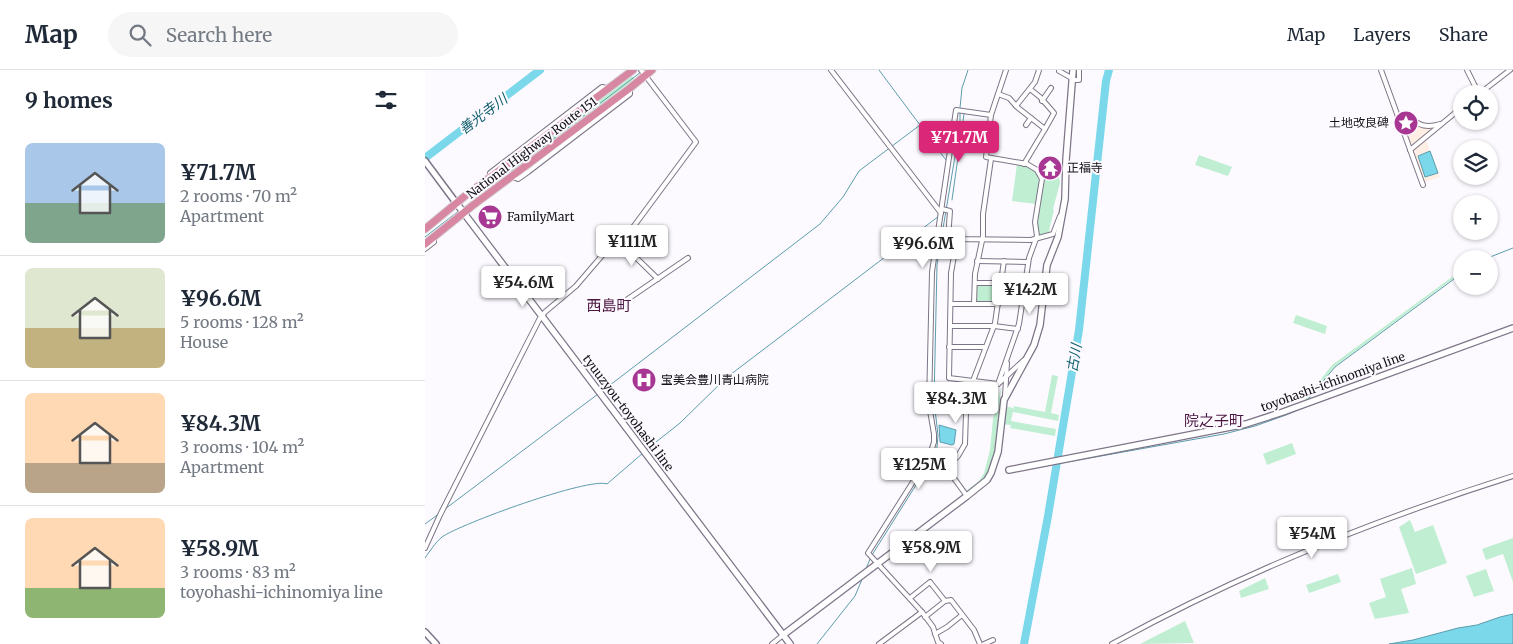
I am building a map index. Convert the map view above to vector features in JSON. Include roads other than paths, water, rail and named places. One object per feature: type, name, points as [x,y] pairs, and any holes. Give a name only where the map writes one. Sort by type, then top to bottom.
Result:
[{"type":"highway","name":"National Highway Route 151","points":[[425,244],[434,237],[489,178],[633,70]]},
{"type":"highway","name":"National Highway Route 151","points":[[425,228],[461,209],[472,206],[630,88],[643,73],[652,70]]},
{"type":"main road","points":[[789,644],[783,635],[864,574],[876,561],[967,496],[984,482],[991,473],[998,452],[1004,400],[1024,360],[1034,345],[1040,325],[1047,265],[1059,237],[1065,199],[1073,70]]},
{"type":"main road","name":"tyuuzyou-toyohashi line","points":[[461,209],[783,635]]},
{"type":"main road","name":"toyohashi-ichinomiya line","points":[[1009,470],[1245,424],[1283,412],[1513,328]]},
{"type":"street","points":[[831,70],[889,147],[943,212]]},
{"type":"street","points":[[998,384],[1018,328],[1028,262],[1036,239],[1035,222],[1041,179],[1037,170],[1025,164],[985,156],[991,115],[1006,70]]},
{"type":"street","points":[[1016,106],[1035,82],[1039,70]]},
{"type":"street","points":[[1059,72],[1079,80],[1079,70]]},
{"type":"street","points":[[1381,70],[1423,184]]},
{"type":"street","points":[[1467,70],[1474,85]]},
{"type":"street","points":[[1491,85],[1510,70]]},
{"type":"street","points":[[425,548],[444,506],[542,315],[576,286],[606,251],[634,226],[696,142],[643,73]]},
{"type":"street","points":[[1042,101],[1051,88]]},
{"type":"street","points":[[1025,164],[1054,113],[1042,101],[1041,97],[1030,89]]},
{"type":"street","points":[[998,94],[1009,98],[1045,129]]},
{"type":"street","points":[[938,643],[933,627],[922,612],[868,553],[933,455],[934,434],[929,399],[932,272],[952,163],[956,110],[991,115]]},
{"type":"street","points":[[1398,115],[1422,126],[1443,124]]},
{"type":"street","points":[[1410,150],[1453,115]]},
{"type":"street","points":[[1026,125],[1031,118]]},
{"type":"street","points":[[974,304],[977,261],[982,239],[983,214],[991,158]]},
{"type":"street","points":[[425,161],[461,209]]},
{"type":"street","points":[[943,212],[951,212],[946,239],[1036,239],[1053,234],[1062,214]]},
{"type":"street","points":[[425,249],[434,242],[434,237]]},
{"type":"street","points":[[957,239],[951,273],[949,378],[998,384]]},
{"type":"street","points":[[619,241],[658,279]]},
{"type":"street","points":[[625,301],[688,258]]},
{"type":"street","points":[[977,261],[1028,262]]},
{"type":"street","points":[[973,381],[994,326],[1004,261]]},
{"type":"street","points":[[975,283],[1001,283]]},
{"type":"street","points":[[951,304],[998,304]]},
{"type":"street","points":[[950,326],[1018,328]]},
{"type":"street","points":[[949,347],[985,347]]},
{"type":"street","points":[[1004,400],[1007,358]]},
{"type":"street","points":[[998,384],[1024,360]]},
{"type":"street","points":[[946,468],[958,456],[965,444],[967,381]]},
{"type":"street","points":[[933,455],[946,468],[967,496]]},
{"type":"street","points":[[1112,644],[1150,623],[1257,571],[1406,511],[1513,476]]},
{"type":"street","points":[[910,598],[930,582],[945,601]]},
{"type":"street","points":[[925,617],[945,601],[951,600],[974,630],[980,644]]},
{"type":"street","points":[[879,644],[922,612]]},
{"type":"street","points":[[935,634],[962,615]]},
{"type":"street","points":[[425,632],[436,644]]},
{"type":"street","points":[[772,644],[783,635]]},
{"type":"street","points":[[984,644],[993,640]]},
{"type":"water","points":[[1430,151],[1438,173],[1425,177],[1418,156]]},
{"type":"water","points":[[939,425],[956,430],[954,444],[940,442]]},
{"type":"water","points":[[1513,614],[1513,644],[1389,644],[1477,625]]},
{"type":"waterway","name":"善光寺川","points":[[425,158],[540,70]]},
{"type":"waterway","points":[[601,392],[820,224],[843,197],[859,171],[920,125],[879,70]]},
{"type":"waterway","points":[[960,108],[962,88],[968,70]]},
{"type":"waterway","name":"古川","points":[[1024,644],[1048,516],[1079,330],[1106,81],[1109,70]]},
{"type":"waterway","points":[[463,208],[641,72]]},
{"type":"waterway","points":[[872,555],[933,458],[937,447],[938,435],[934,401],[937,265],[960,126],[960,112]]},
{"type":"waterway","points":[[952,200],[964,114]]},
{"type":"waterway","points":[[920,126],[946,160]]},
{"type":"waterway","points":[[425,237],[460,210]]},
{"type":"waterway","points":[[646,450],[680,423],[726,378],[939,216]]},
{"type":"waterway","points":[[1498,254],[1513,248]]},
{"type":"waterway","points":[[1309,401],[1309,398],[1335,367],[1453,280]]},
{"type":"waterway","points":[[445,509],[598,394]]},
{"type":"waterway","points":[[1056,464],[1224,434],[1255,426],[1310,405]]},
{"type":"waterway","points":[[425,558],[442,537],[473,522],[552,494],[595,484],[607,484],[643,453]]},
{"type":"waterway","points":[[425,524],[440,513]]},
{"type":"waterway","points":[[866,569],[870,559]]},
{"type":"waterway","points":[[817,644],[855,596],[863,577]]},
{"type":"place","name":"土地改良碑","points":[[1406,123]]},
{"type":"place","name":"正福寺","points":[[1050,168]]},
{"type":"place","name":"FamilyMart","points":[[490,217]]},
{"type":"place","name":"宝美会豊川青山病院","points":[[644,380]]},
{"type":"district","name":"西島町","points":[[609,306]]},
{"type":"district","name":"院之子町","points":[[1214,421]]}]
